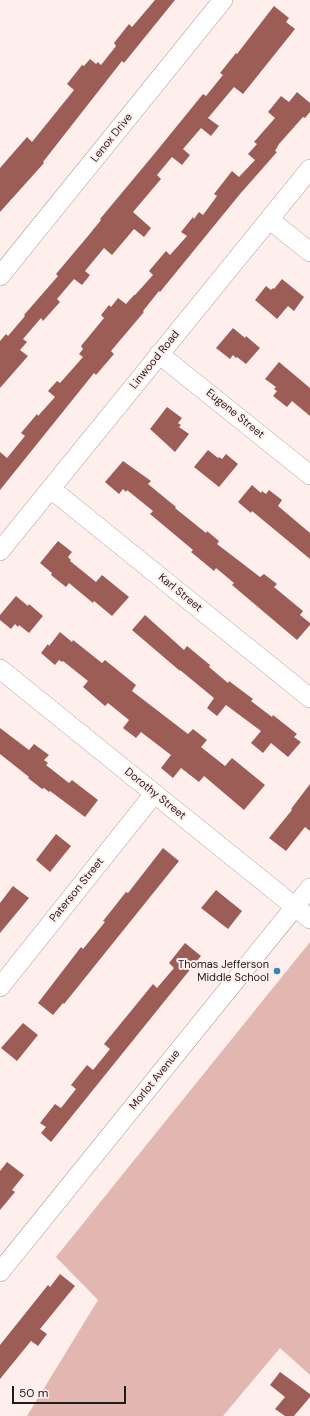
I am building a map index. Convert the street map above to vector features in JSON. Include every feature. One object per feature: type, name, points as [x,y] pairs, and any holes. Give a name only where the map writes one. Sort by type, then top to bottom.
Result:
[{"type":"street","name":"Lenox Drive","points":[[0,276],[223,0]]},
{"type":"street","name":"Linwood Road","points":[[0,551],[310,169]]},
{"type":"street","points":[[270,220],[310,252]]},
{"type":"street","name":"Eugene Street","points":[[159,354],[310,475]]},
{"type":"street","name":"Karl Street","points":[[51,489],[310,698]]},
{"type":"street","name":"Dorothy Street","points":[[0,669],[310,919]]},
{"type":"street","name":"Paterson Street","points":[[0,987],[154,794]]},
{"type":"street","name":"Morlot Avenue","points":[[0,1272],[310,888]]},
{"type":"shaded area","points":[[310,942],[310,1375],[280,1348],[223,1416],[27,1416],[98,1300],[56,1257]]},
{"type":"building","points":[[155,0],[175,0],[124,63],[122,61],[43,162],[44,163],[0,212],[0,168],[27,137],[32,142],[74,90],[67,84],[82,65],[84,66],[90,59],[96,64],[98,62],[101,65],[116,46],[114,43],[129,24],[132,27]]},
{"type":"building","points":[[274,6],[289,18],[286,22],[295,29],[243,94],[234,87],[208,118],[219,126],[211,136],[201,128],[183,149],[190,155],[182,165],[172,157],[157,175],[161,179],[133,212],[151,228],[144,237],[134,229],[112,255],[104,248],[85,271],[90,275],[82,285],[74,279],[57,299],[60,302],[43,321],[41,318],[23,339],[27,342],[20,350],[28,356],[0,388],[0,341],[6,334],[8,336],[58,276],[56,274],[203,94],[206,96],[223,75],[220,73],[236,53],[237,54]]},
{"type":"building","points":[[297,92],[310,103],[310,112],[305,118],[303,117],[279,144],[275,151],[277,152],[240,194],[160,292],[159,291],[143,311],[144,312],[111,351],[114,354],[96,375],[94,373],[0,490],[0,452],[7,458],[25,436],[21,433],[37,414],[38,416],[55,397],[48,391],[57,381],[60,383],[83,357],[79,354],[83,349],[81,346],[104,318],[101,315],[109,305],[111,307],[118,298],[126,304],[135,295],[153,275],[149,271],[166,251],[170,255],[187,236],[181,232],[199,212],[203,215],[217,196],[214,194],[232,171],[239,177],[255,160],[248,154],[257,144],[254,142],[275,118],[268,112],[281,96],[289,102]]},
{"type":"building","points":[[282,279],[304,297],[294,311],[288,306],[277,319],[255,300],[266,286],[271,290],[273,288],[274,289]]},
{"type":"building","points":[[233,328],[245,338],[246,336],[260,348],[246,364],[233,355],[230,359],[216,348]]},
{"type":"building","points":[[279,362],[310,388],[310,416],[292,401],[287,407],[273,396],[277,391],[274,389],[276,387],[265,379]]},
{"type":"building","points":[[167,407],[182,418],[178,423],[181,425],[179,427],[189,434],[175,452],[150,429]]},
{"type":"building","points":[[208,450],[218,458],[219,457],[222,459],[226,454],[238,464],[219,487],[194,467]]},
{"type":"building","points":[[123,461],[151,481],[148,484],[176,507],[175,508],[206,533],[207,531],[219,541],[217,544],[260,577],[264,574],[277,584],[274,587],[303,611],[300,615],[310,623],[310,625],[297,640],[232,585],[234,583],[216,568],[214,571],[191,552],[193,550],[150,514],[153,511],[127,490],[126,492],[123,489],[119,494],[105,482]]},
{"type":"building","points":[[252,485],[261,493],[262,491],[266,494],[269,490],[282,500],[278,506],[310,533],[310,559],[252,511],[251,513],[238,502]]},
{"type":"building","points":[[58,541],[72,552],[68,557],[71,560],[70,561],[96,582],[102,575],[129,597],[112,616],[94,601],[93,603],[69,583],[66,587],[51,575],[52,573],[40,563]]},
{"type":"building","points":[[16,596],[28,606],[29,604],[43,616],[29,633],[19,625],[18,627],[15,624],[11,629],[0,620],[0,615]]},
{"type":"building","points":[[145,615],[184,650],[187,646],[210,665],[209,667],[228,683],[229,681],[253,699],[251,701],[272,717],[273,715],[297,734],[294,737],[301,742],[288,757],[271,743],[263,753],[251,743],[261,731],[226,705],[217,716],[207,708],[214,698],[132,630]]},
{"type":"building","points":[[60,632],[72,642],[73,640],[102,663],[105,660],[136,685],[132,691],[188,734],[193,729],[207,740],[201,747],[225,766],[232,758],[265,785],[244,810],[204,776],[199,782],[181,768],[173,778],[161,768],[171,755],[141,732],[136,738],[123,728],[129,720],[108,703],[105,706],[83,687],[88,681],[63,661],[62,662],[59,660],[55,665],[41,653],[48,644],[49,646]]},
{"type":"building","points":[[0,728],[29,750],[34,744],[49,755],[44,760],[48,763],[46,765],[69,783],[72,780],[98,800],[85,817],[50,791],[49,792],[44,788],[42,789],[0,754]]},
{"type":"building","points":[[310,784],[310,831],[305,827],[286,851],[269,838],[292,810],[291,809]]},
{"type":"building","points":[[56,834],[71,846],[50,872],[36,860]]},
{"type":"building","points":[[163,848],[179,861],[64,1004],[63,1003],[53,1015],[38,1003],[81,947],[83,949],[105,922],[103,921],[126,892],[128,893]]},
{"type":"building","points":[[13,886],[29,898],[0,933],[0,903]]},
{"type":"building","points":[[216,890],[242,911],[228,929],[201,908]]},
{"type":"building","points":[[185,943],[201,956],[51,1142],[41,1133],[46,1127],[40,1123],[55,1104],[61,1108],[76,1089],[71,1085],[87,1065],[93,1070],[110,1049],[104,1044],[153,984],[157,988],[174,968],[169,963]]},
{"type":"building","points":[[23,1023],[38,1035],[17,1061],[1,1048]]},
{"type":"building","points":[[7,1162],[24,1175],[12,1190],[15,1192],[0,1210],[0,1171]]},
{"type":"building","points":[[60,1274],[75,1286],[40,1329],[47,1334],[38,1346],[31,1341],[0,1379],[0,1345],[48,1285],[50,1287]]},
{"type":"building","points":[[280,1372],[310,1394],[310,1397],[294,1416],[285,1416],[275,1409],[285,1397],[270,1385]]},
{"type":"place","name":"Thomas Jefferson Middle School","points":[[277,971]]}]
